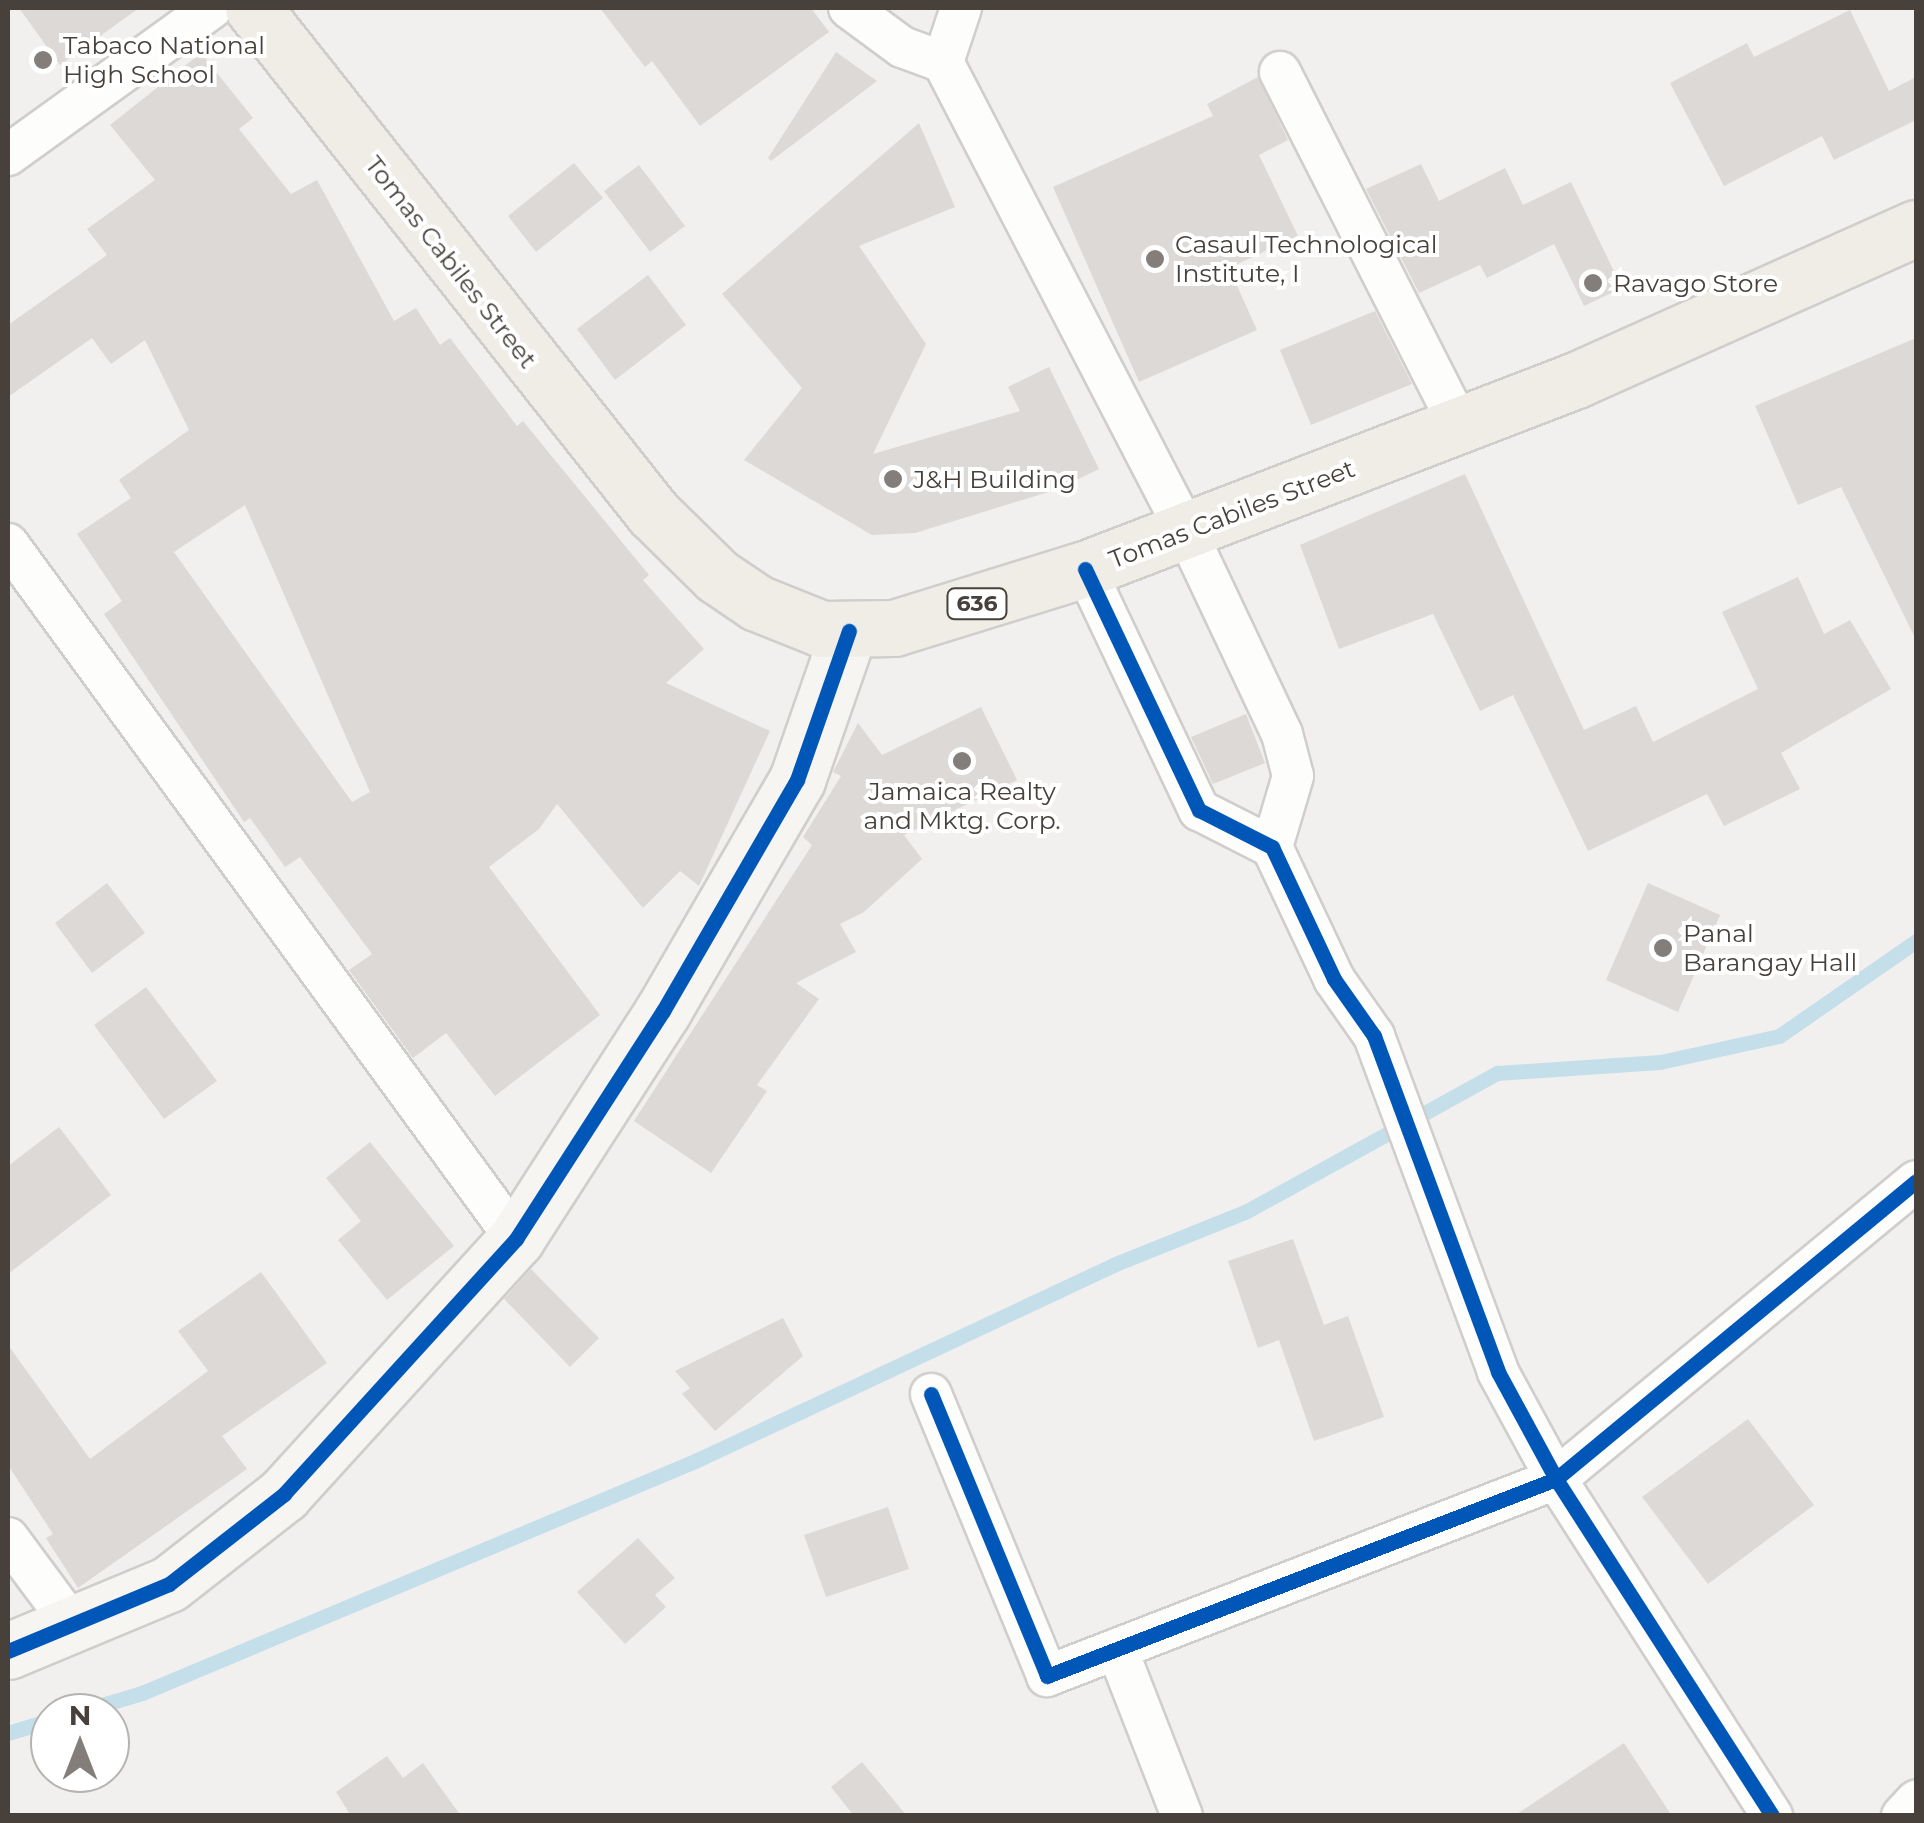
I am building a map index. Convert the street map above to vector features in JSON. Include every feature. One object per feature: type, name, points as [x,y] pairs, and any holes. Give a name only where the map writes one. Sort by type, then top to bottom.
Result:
[{"type":"main road","name":"Tomas Cabiles Street","points":[[253,8],[653,514],[717,576],[757,603],[808,625],[849,632],[951,613],[1186,531],[1460,427],[1916,228]]},
{"type":"street","points":[[8,155],[212,8]]},
{"type":"street","points":[[849,8],[902,46],[943,62],[1186,531],[1282,734],[1294,776],[1272,847]]},
{"type":"street","points":[[943,62],[961,8]]},
{"type":"street","points":[[1280,72],[1460,427]]},
{"type":"street","points":[[8,544],[516,1239]]},
{"type":"street","points":[[1085,569],[1199,810],[1272,847],[1334,979],[1374,1036],[1498,1372],[1556,1479],[1772,1816]]},
{"type":"street","points":[[8,1651],[74,1627],[170,1584],[284,1494],[516,1239],[664,1011],[797,780],[849,632]]},
{"type":"street","points":[[931,1394],[1047,1676],[1556,1479],[1916,1181]]},
{"type":"street","points":[[8,1538],[74,1627]]},
{"type":"street","points":[[1117,1649],[1182,1816]]},
{"type":"street","points":[[1902,1816],[1916,1801]]},
{"type":"building","points":[[19,8],[139,8],[60,65]]},
{"type":"building","points":[[600,8],[811,8],[829,32],[700,126],[652,61],[645,67]]},
{"type":"building","points":[[1850,10],[1889,91],[1916,77],[1916,120],[1834,160],[1822,136],[1724,186],[1670,83],[1747,43],[1754,57]]},
{"type":"building","points":[[836,52],[877,81],[771,161],[768,158]]},
{"type":"building","points":[[201,53],[253,118],[239,129],[291,194],[317,180],[394,321],[416,308],[440,345],[450,338],[517,426],[523,421],[649,575],[643,580],[704,649],[666,683],[770,731],[699,886],[680,871],[643,908],[557,804],[539,829],[489,867],[600,1015],[495,1096],[446,1033],[413,1058],[349,970],[372,954],[300,857],[285,867],[250,818],[244,822],[104,614],[122,601],[77,534],[131,498],[119,480],[189,430],[145,340],[111,364],[92,338],[8,397],[8,325],[107,255],[87,229],[155,180],[110,125]],"holes":[[[245,505],[370,792],[352,802],[174,552]]]},
{"type":"building","name":"Casaul Technological Institute, I","points":[[1258,77],[1288,140],[1259,155],[1298,236],[1229,268],[1257,330],[1139,382],[1053,187],[1213,116],[1207,104]]},
{"type":"building","points":[[919,123],[955,207],[859,246],[926,344],[873,454],[1020,411],[1008,387],[1049,367],[1099,469],[1058,489],[915,533],[872,535],[744,460],[802,388],[722,294]]},
{"type":"building","points":[[574,163],[603,198],[536,252],[508,216]]},
{"type":"building","points":[[1421,164],[1439,201],[1505,168],[1523,205],[1571,182],[1622,288],[1584,306],[1554,244],[1487,278],[1480,265],[1419,293],[1366,189]]},
{"type":"building","points":[[639,165],[685,226],[650,252],[604,191]]},
{"type":"building","points":[[648,275],[686,325],[615,380],[577,329]]},
{"type":"building","points":[[1375,311],[1412,384],[1311,425],[1280,350]]},
{"type":"building","points":[[1916,338],[1916,640],[1841,487],[1798,505],[1755,406]]},
{"type":"building","points":[[1465,474],[1584,730],[1636,706],[1653,742],[1758,689],[1722,612],[1798,577],[1824,634],[1850,620],[1891,689],[1781,753],[1800,789],[1724,826],[1707,794],[1588,851],[1513,695],[1480,711],[1433,614],[1339,649],[1300,545]]},
{"type":"building","points":[[981,707],[1017,780],[904,835],[922,859],[864,912],[840,924],[856,952],[796,983],[819,999],[757,1085],[767,1091],[711,1173],[634,1121],[812,845],[803,837],[841,776],[833,772],[858,723],[882,755]]},
{"type":"building","points":[[1246,714],[1265,763],[1213,784],[1191,737]]},
{"type":"building","points":[[107,883],[145,933],[92,973],[55,923]]},
{"type":"building","name":"Panal Barangay Hall","points":[[1648,883],[1720,915],[1678,1012],[1606,980]]},
{"type":"building","points":[[146,987],[217,1081],[164,1119],[94,1025]]},
{"type":"building","points":[[59,1127],[111,1195],[8,1274],[8,1166]]},
{"type":"building","points":[[370,1142],[454,1246],[387,1300],[338,1240],[361,1221],[326,1178]]},
{"type":"building","points":[[1293,1239],[1324,1325],[1348,1316],[1384,1417],[1314,1441],[1279,1340],[1258,1348],[1228,1261]]},
{"type":"building","points":[[531,1269],[599,1338],[570,1367],[504,1299]]},
{"type":"building","points":[[261,1272],[327,1363],[222,1436],[247,1469],[78,1588],[46,1538],[53,1534],[8,1465],[8,1345],[90,1459],[208,1371],[178,1331]]},
{"type":"building","points":[[783,1318],[803,1356],[715,1431],[682,1394],[690,1388],[675,1371]]},
{"type":"building","points":[[1748,1419],[1814,1505],[1708,1584],[1642,1497]]},
{"type":"building","points":[[888,1507],[909,1569],[826,1597],[804,1535]]},
{"type":"building","points":[[638,1538],[675,1578],[655,1595],[666,1607],[625,1644],[577,1592]]},
{"type":"building","points":[[1624,1743],[1672,1816],[1514,1816]]},
{"type":"building","points":[[387,1756],[403,1778],[423,1763],[461,1816],[351,1816],[336,1792]]},
{"type":"building","points":[[862,1762],[907,1816],[854,1816],[831,1787]]},
{"type":"waterway","points":[[130,1697],[695,1461],[1113,1265],[1247,1211],[1497,1073],[1660,1062],[1779,1036],[1916,941]]},
{"type":"waterway","points":[[8,1733],[30,1726]]},
{"type":"cycle path","points":[[1085,569],[1199,810],[1272,847],[1334,979],[1374,1036],[1498,1372],[1556,1479],[1772,1816]]},
{"type":"cycle path","points":[[8,1651],[169,1584],[284,1494],[516,1239],[663,1011],[797,780],[849,631]]},
{"type":"cycle path","points":[[931,1394],[1047,1676],[1556,1479],[1916,1181]]},
{"type":"place","name":"Tabaco National High School","points":[[43,60]]},
{"type":"place","name":"Casaul Technological Institute, I","points":[[1155,259]]},
{"type":"place","name":"Ravago Store","points":[[1593,283]]},
{"type":"place","name":"J&H Building","points":[[893,479]]},
{"type":"place","name":"Jamaica Realty and Mktg. Corp.","points":[[962,761]]},
{"type":"place","name":"Panal Barangay Hall","points":[[1663,948]]}]
